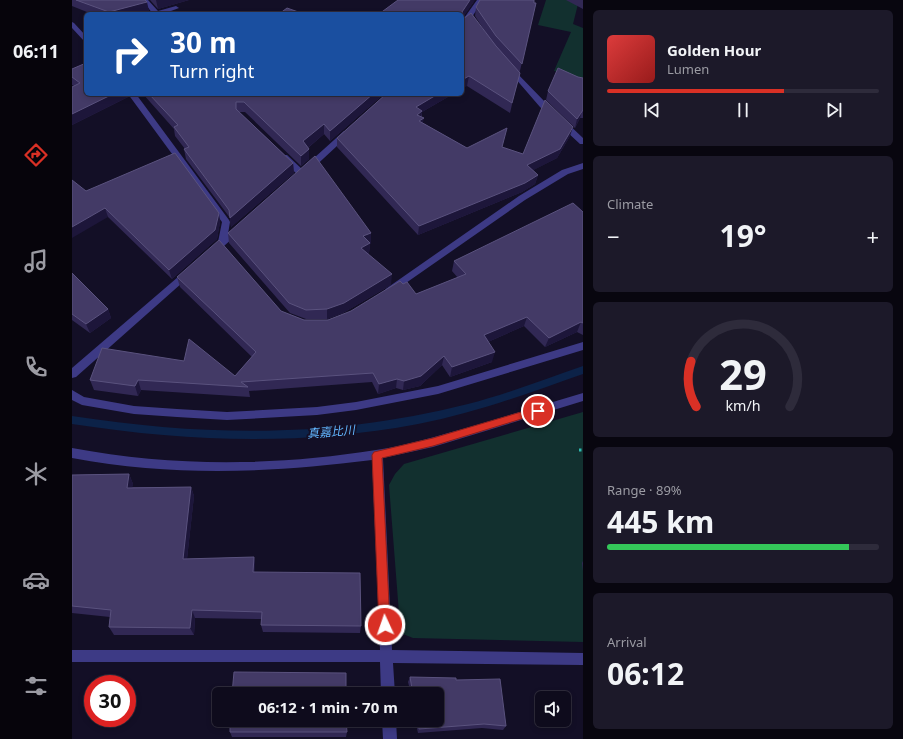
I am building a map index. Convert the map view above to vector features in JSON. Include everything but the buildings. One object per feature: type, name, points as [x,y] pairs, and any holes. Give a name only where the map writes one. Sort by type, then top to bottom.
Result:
[{"type":"street","points":[[145,0],[155,12]]},
{"type":"street","points":[[464,24],[472,19],[480,0]]},
{"type":"street","points":[[163,12],[176,8]]},
{"type":"street","points":[[72,24],[84,38]]},
{"type":"street","points":[[504,62],[543,105],[583,142]]},
{"type":"street","points":[[133,96],[226,222],[225,246]]},
{"type":"street","points":[[280,152],[299,176],[355,126]]},
{"type":"street","points":[[385,294],[522,198],[565,172],[583,166]]},
{"type":"street","points":[[72,374],[201,262],[225,246],[245,223]]},
{"type":"street","points":[[72,394],[82,401],[134,410],[177,413],[227,416],[317,411],[356,406],[438,390],[583,346]]},
{"type":"street","points":[[72,453],[89,457],[190,466],[254,466],[310,463],[377,455],[433,442],[583,397]]},
{"type":"street","points":[[377,455],[388,687]]},
{"type":"street","points":[[72,656],[386,656],[583,659]]},
{"type":"street","points":[[389,727],[390,739]]},
{"type":"green space","points":[[546,0],[579,0],[573,24],[583,28],[583,80],[554,71],[571,32],[538,25]]},
{"type":"green space","points":[[583,412],[583,642],[413,638],[403,634],[400,626],[389,485],[395,474],[404,464]]},
{"type":"waterway","name":"真嘉比川","points":[[72,420],[122,428],[221,436],[271,436],[320,433],[370,428],[419,420],[483,404],[583,370]]},
{"type":"route","points":[[385,625],[377,455],[433,442],[538,411]]}]
